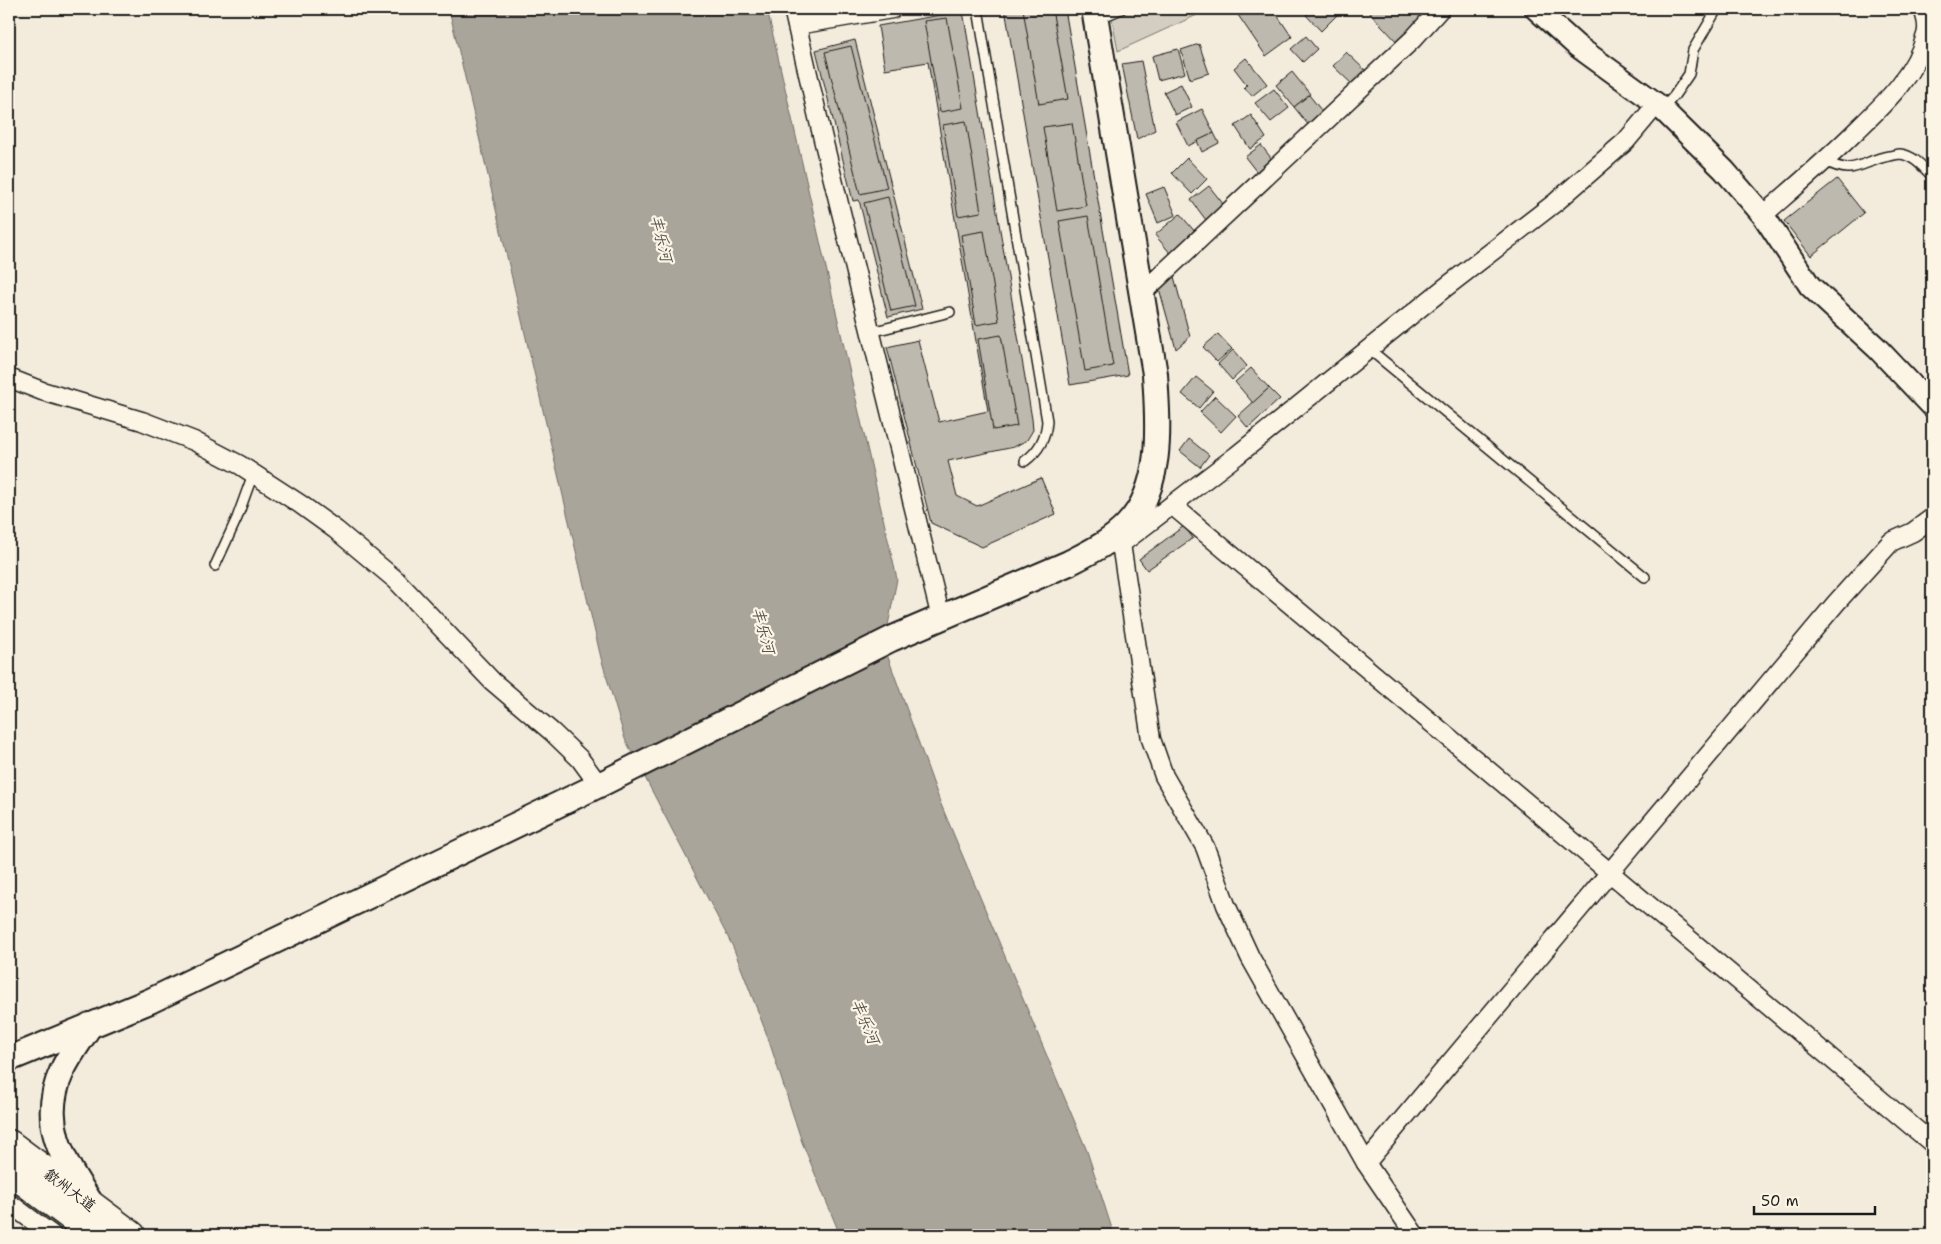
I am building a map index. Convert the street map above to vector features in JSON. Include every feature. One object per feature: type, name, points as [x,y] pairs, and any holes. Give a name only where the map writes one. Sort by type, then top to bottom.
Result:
[{"type":"highway","name":"歙州大道","points":[[9,1144],[131,1235]]},
{"type":"highway","name":"歙州大道","points":[[9,1170],[96,1235]]},
{"type":"main road","points":[[9,1059],[159,997],[599,785],[891,639],[1069,563],[1097,549],[1119,533],[1136,515],[1146,495],[1152,474],[1155,450],[1157,403],[1152,344],[1095,14]]},
{"type":"main road","points":[[90,1025],[61,1072],[54,1096],[52,1121],[59,1147],[69,1170],[94,1208]]},
{"type":"street","points":[[892,9],[795,17],[941,618]]},
{"type":"street","points":[[1143,292],[1413,39],[1440,9]]},
{"type":"street","points":[[1536,9],[1577,46],[1660,107],[1724,170],[1764,215],[1810,286],[1877,348],[1932,406]]},
{"type":"street","points":[[1764,215],[1826,161],[1890,96],[1911,68],[1926,34],[1927,21],[1923,9]]},
{"type":"street","points":[[1097,549],[1121,544],[1236,456],[1556,202],[1626,141],[1660,107]]},
{"type":"street","points":[[9,378],[42,391],[168,430],[217,452],[336,530],[396,580],[492,680],[573,752],[599,785]]},
{"type":"street","points":[[1172,505],[1932,1143]]},
{"type":"street","points":[[1366,1163],[1836,603],[1891,542],[1913,532],[1932,518]]},
{"type":"street","points":[[1121,544],[1151,739],[1164,776],[1205,847],[1226,905],[1250,957],[1366,1163],[1415,1235]]},
{"type":"street","points":[[9,1203],[52,1235]]},
{"type":"lane","points":[[978,9],[1048,421],[1041,444],[1032,456],[1025,461]]},
{"type":"lane","points":[[1095,14],[1120,9]]},
{"type":"lane","points":[[1660,107],[1674,96],[1689,74],[1693,50],[1717,9]]},
{"type":"lane","points":[[1826,161],[1841,168],[1854,169],[1883,157],[1900,154],[1915,160],[1932,176]]},
{"type":"lane","points":[[870,332],[950,312]]},
{"type":"lane","points":[[1369,349],[1645,577]]},
{"type":"lane","points":[[215,566],[237,518],[253,474]]},
{"type":"shaded area","points":[[1110,9],[1210,9],[1118,51]]},
{"type":"shaded area","points":[[9,1221],[28,1235],[9,1235]]},
{"type":"water","name":"丰乐河","points":[[449,9],[767,9],[897,579],[884,646],[940,802],[1087,1151],[1114,1235],[840,1235],[802,1142],[767,1035],[733,947],[625,739],[601,658]]},
{"type":"building","points":[[1005,9],[1065,9],[1128,375],[1070,385]]},
{"type":"building","points":[[1023,9],[1052,9],[1068,99],[1039,104]]},
{"type":"building","points":[[1246,9],[1273,9],[1292,37],[1266,56],[1238,15]]},
{"type":"building","points":[[1312,9],[1343,9],[1321,31],[1306,15]]},
{"type":"building","points":[[1368,9],[1414,9],[1424,20],[1399,44]]},
{"type":"building","points":[[963,11],[1033,430],[1027,440],[1014,447],[948,461],[957,496],[977,506],[1041,478],[1056,514],[982,547],[931,523],[887,347],[918,340],[939,422],[988,411],[928,62],[885,69],[878,26]]},
{"type":"building","points":[[947,18],[963,108],[940,112],[924,21]]},
{"type":"building","points":[[1306,36],[1317,49],[1303,62],[1291,49]]},
{"type":"building","points":[[855,40],[922,309],[888,317],[859,200],[853,201],[816,50]]},
{"type":"building","points":[[1199,44],[1209,73],[1190,79],[1181,50]]},
{"type":"building","points":[[851,46],[887,188],[860,194],[825,52]]},
{"type":"building","points":[[1178,49],[1185,73],[1158,80],[1152,56]]},
{"type":"building","points":[[1346,52],[1368,73],[1355,87],[1333,66]]},
{"type":"building","points":[[1246,58],[1267,84],[1252,96],[1244,87],[1247,85],[1234,68]]},
{"type":"building","points":[[1141,61],[1155,130],[1137,139],[1122,64]]},
{"type":"building","points":[[1292,72],[1310,94],[1294,107],[1276,85]]},
{"type":"building","points":[[1181,84],[1192,107],[1175,115],[1164,92]]},
{"type":"building","points":[[1274,89],[1289,108],[1271,122],[1255,103]]},
{"type":"building","points":[[1309,95],[1325,115],[1310,127],[1294,107]]},
{"type":"building","points":[[1202,109],[1214,133],[1188,146],[1176,122]]},
{"type":"building","points":[[1251,115],[1266,138],[1250,149],[1235,126]]},
{"type":"building","points":[[966,121],[981,212],[958,216],[943,125]]},
{"type":"building","points":[[1072,123],[1086,206],[1057,211],[1043,127]]},
{"type":"building","points":[[1214,133],[1219,143],[1202,152],[1197,141]]},
{"type":"building","points":[[1261,145],[1275,163],[1259,175],[1245,157]]},
{"type":"building","points":[[1187,158],[1207,179],[1192,194],[1172,173]]},
{"type":"building","points":[[1837,179],[1864,213],[1811,256],[1784,221]]},
{"type":"building","points":[[1209,186],[1224,205],[1206,220],[1191,200]]},
{"type":"building","points":[[1164,187],[1176,215],[1158,223],[1146,194]]},
{"type":"building","points":[[888,197],[915,306],[891,311],[864,203]]},
{"type":"building","points":[[1180,214],[1196,233],[1171,254],[1155,235]]},
{"type":"building","points":[[1088,216],[1113,366],[1085,371],[1059,221]]},
{"type":"building","points":[[984,231],[999,321],[976,325],[961,235]]},
{"type":"building","points":[[1172,269],[1190,337],[1176,349],[1157,281]]},
{"type":"building","points":[[1218,334],[1232,349],[1217,362],[1203,347]]},
{"type":"building","points":[[1001,335],[1017,426],[993,430],[978,339]]},
{"type":"building","points":[[1233,350],[1247,366],[1232,380],[1218,364]]},
{"type":"building","points":[[1251,368],[1269,388],[1253,403],[1235,382]]},
{"type":"building","points":[[1196,377],[1213,391],[1199,408],[1182,394]]},
{"type":"building","points":[[1269,388],[1280,399],[1248,428],[1238,416]]},
{"type":"building","points":[[1215,396],[1236,416],[1221,432],[1200,412]]},
{"type":"building","points":[[1189,439],[1209,455],[1200,467],[1180,451]]},
{"type":"building","points":[[1184,526],[1193,538],[1147,570],[1139,559]]}]
